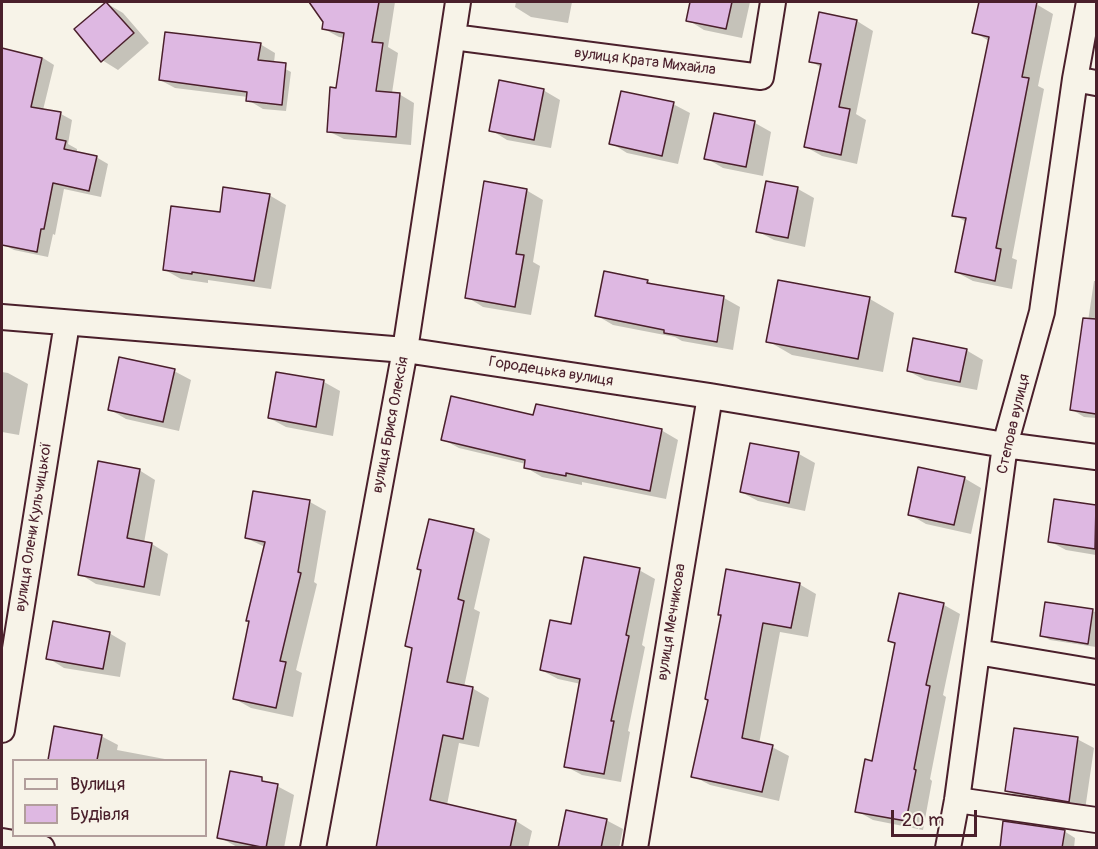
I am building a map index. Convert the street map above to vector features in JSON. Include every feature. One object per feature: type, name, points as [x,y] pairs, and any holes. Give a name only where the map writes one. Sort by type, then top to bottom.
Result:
[{"type":"street","name":"вулиця Брися Олексія","points":[[313,848],[405,350],[458,2]]},
{"type":"street","name":"вулиця Крата Михайла","points":[[453,37],[761,77],[773,2]]},
{"type":"street","name":"Степова вулиця","points":[[948,848],[957,800],[1005,445],[1042,312],[1086,81],[1089,2]]},
{"type":"street","name":"Городецька вулиця","points":[[2,317],[405,350],[710,396],[1005,445],[1096,457]]},
{"type":"street","name":"вулиця Олени Кульчицької","points":[[2,730],[67,323]]},
{"type":"street","name":"вулиця Мечникова","points":[[635,848],[710,396]]},
{"type":"street","points":[[977,652],[1096,672]]},
{"type":"street","points":[[957,800],[1096,820]]},
{"type":"street","points":[[2,841],[42,848]]},
{"type":"building","points":[[106,2],[134,33],[101,62],[74,29]]},
{"type":"building","points":[[309,2],[379,2],[372,42],[383,43],[376,91],[400,93],[396,137],[327,132],[330,87],[336,88],[344,33],[322,29],[323,22]]},
{"type":"building","points":[[690,2],[732,2],[726,29],[686,21]]},
{"type":"building","points":[[979,2],[1037,2],[1022,77],[1029,78],[996,248],[1001,249],[995,281],[955,272],[966,218],[952,216],[989,37],[972,33]]},
{"type":"building","points":[[819,12],[857,20],[839,107],[850,109],[841,155],[804,147],[821,64],[809,62]]},
{"type":"building","points":[[165,32],[261,43],[258,60],[286,63],[282,105],[246,101],[247,92],[159,80]]},
{"type":"building","points":[[2,48],[42,58],[31,107],[61,112],[56,139],[66,141],[64,149],[97,156],[89,191],[53,183],[37,252],[2,245]]},
{"type":"building","points":[[499,80],[544,89],[534,140],[489,131]]},
{"type":"building","points":[[621,91],[674,102],[662,156],[609,144]]},
{"type":"building","points":[[714,113],[755,121],[746,167],[704,159]]},
{"type":"building","points":[[484,181],[527,189],[516,254],[524,255],[515,307],[465,298]]},
{"type":"building","points":[[766,181],[798,187],[788,238],[756,232]]},
{"type":"building","points":[[223,187],[270,194],[254,281],[163,270],[171,206],[220,212]]},
{"type":"building","points":[[604,271],[648,280],[647,283],[724,296],[717,342],[664,333],[664,330],[595,316]]},
{"type":"building","points":[[778,280],[870,297],[858,359],[766,342]]},
{"type":"building","points":[[1083,318],[1096,319],[1096,414],[1070,410]]},
{"type":"building","points":[[913,338],[967,349],[960,382],[907,371]]},
{"type":"building","points":[[119,357],[175,369],[163,422],[108,410]]},
{"type":"building","points":[[276,372],[324,380],[316,427],[268,418]]},
{"type":"building","points":[[451,396],[533,415],[536,404],[662,429],[650,491],[566,473],[566,476],[524,468],[525,460],[441,440]]},
{"type":"building","points":[[750,443],[799,452],[789,503],[740,492]]},
{"type":"building","points":[[98,461],[140,469],[127,538],[152,543],[144,587],[78,575]]},
{"type":"building","points":[[918,467],[965,477],[954,525],[908,515]]},
{"type":"building","points":[[253,491],[310,500],[298,572],[301,573],[280,661],[286,662],[276,708],[233,699],[249,621],[246,621],[265,542],[245,538]]},
{"type":"building","points":[[1054,499],[1096,505],[1095,549],[1048,542]]},
{"type":"building","points":[[429,519],[474,529],[458,599],[464,601],[447,682],[473,687],[463,739],[443,735],[430,800],[516,820],[510,848],[376,848],[412,648],[405,646],[421,570],[417,569]]},
{"type":"building","points":[[584,557],[640,568],[626,635],[629,636],[611,721],[614,721],[604,774],[564,767],[580,679],[540,670],[550,620],[571,624]]},
{"type":"building","points":[[726,569],[800,583],[791,628],[763,623],[742,738],[773,745],[762,792],[691,777],[708,700],[705,699],[721,615],[718,615]]},
{"type":"building","points":[[899,593],[944,603],[926,685],[930,686],[906,821],[855,812],[865,759],[872,761],[895,643],[888,641]]},
{"type":"building","points":[[1045,602],[1093,609],[1088,644],[1040,636]]},
{"type":"building","points":[[53,621],[110,632],[103,669],[46,659]]},
{"type":"building","points":[[54,726],[102,735],[97,759],[48,759]]},
{"type":"building","points":[[1014,728],[1078,737],[1069,802],[1005,791]]},
{"type":"building","points":[[230,771],[262,777],[262,781],[278,784],[266,848],[217,838]]},
{"type":"building","points":[[566,810],[607,819],[601,848],[558,848]]},
{"type":"building","points":[[1003,821],[1065,830],[1062,848],[1000,848]]}]
